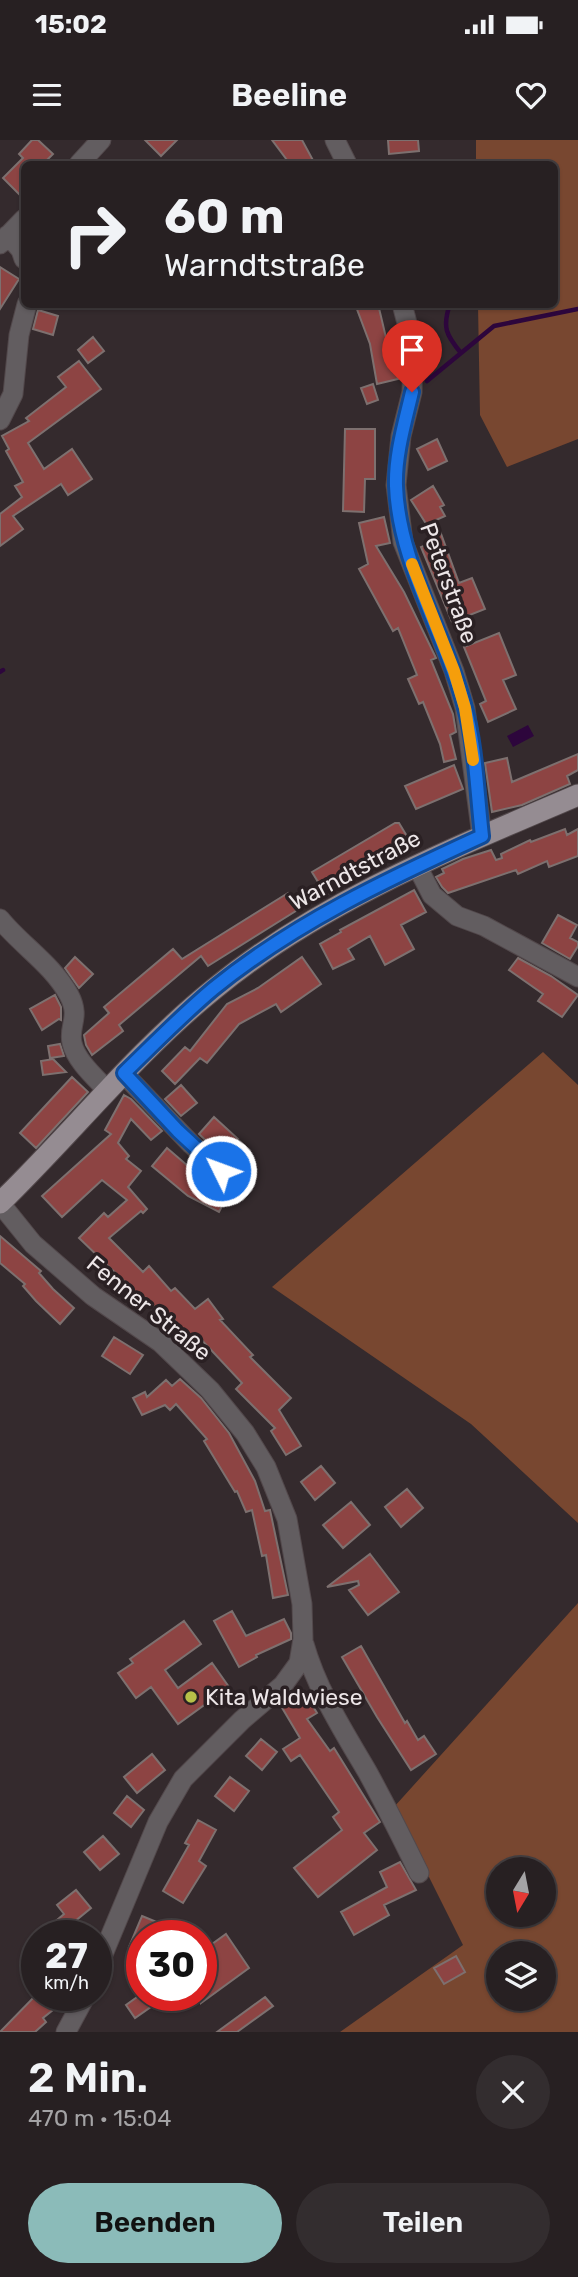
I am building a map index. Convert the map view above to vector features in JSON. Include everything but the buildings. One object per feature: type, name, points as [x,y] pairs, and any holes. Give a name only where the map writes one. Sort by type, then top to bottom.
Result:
[{"type":"main road","name":"Warndtstraße","points":[[0,1203],[124,1073],[179,1018],[215,987],[302,926],[417,866],[578,795]]},
{"type":"street","points":[[82,161],[101,140]]},
{"type":"street","points":[[335,140],[346,161]]},
{"type":"street","points":[[21,222],[4,239],[21,250]]},
{"type":"street","points":[[0,420],[13,394],[19,335],[26,308]]},
{"type":"street","name":"Peterstraße","points":[[403,308],[413,346],[412,392],[401,436],[396,485],[403,542],[454,671],[465,708],[482,836]]},
{"type":"street","points":[[417,866],[432,895],[457,916],[484,926],[578,977]]},
{"type":"street","points":[[1,921],[59,979],[75,1011],[72,1044],[82,1061],[108,1090]]},
{"type":"street","points":[[124,1073],[182,1135],[221,1171]]},
{"type":"street","name":"Fenner Straße","points":[[0,1203],[43,1252],[93,1296],[160,1342],[200,1380],[245,1433],[267,1467],[287,1518],[302,1604],[303,1640],[299,1663],[282,1685],[242,1720],[183,1779],[158,1822],[112,1933]]},
{"type":"street","points":[[303,1640],[318,1683],[419,1873]]},
{"type":"street","points":[[66,2032],[77,2011]]},
{"type":"shaded area","points":[[476,140],[578,140],[578,439],[507,467],[480,415],[478,308],[558,308],[558,161],[476,161]]},
{"type":"shaded area","points":[[528,725],[534,736],[513,747],[507,736]]},
{"type":"shaded area","points":[[543,1052],[578,1085],[578,1523],[471,1424],[272,1287]]},
{"type":"shaded area","points":[[578,1603],[578,2032],[340,2032],[463,1945],[394,1807]]},
{"type":"waterway","points":[[449,308],[447,330],[461,353]]},
{"type":"waterway","points":[[427,381],[494,326],[578,309]]},
{"type":"slow traffic","points":[[412,564],[454,671],[465,708],[473,760]]},
{"type":"place","name":"Kita Waldwiese","points":[[191,1697]]},
{"type":"route","points":[[221,1171],[178,1131],[124,1073],[179,1018],[215,987],[302,926],[417,866],[482,836],[465,708],[454,671],[403,542],[396,485],[401,436],[412,392]]}]
